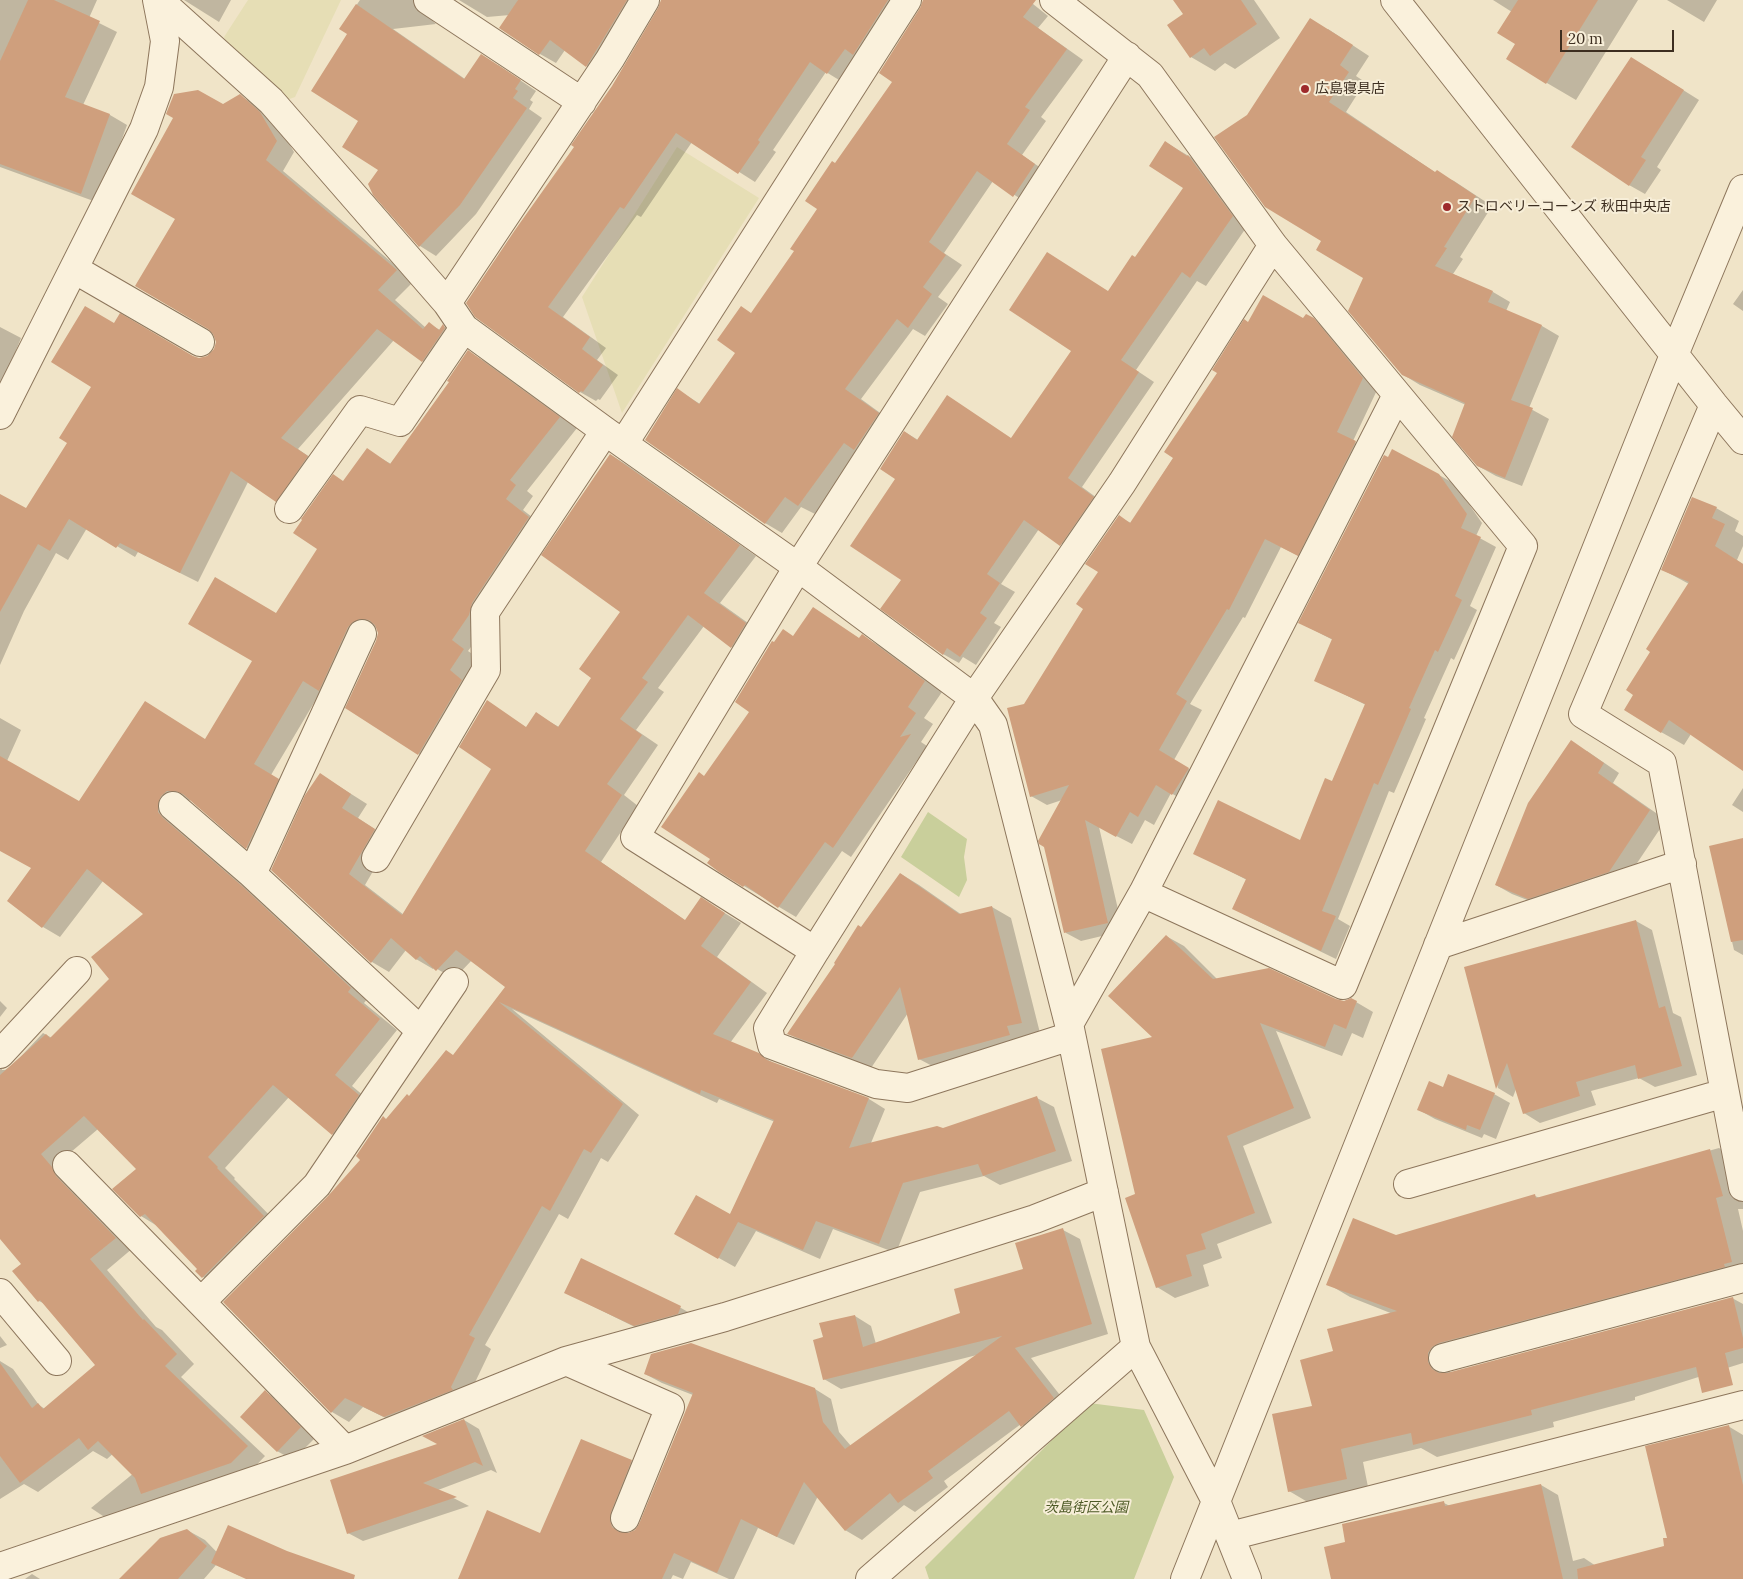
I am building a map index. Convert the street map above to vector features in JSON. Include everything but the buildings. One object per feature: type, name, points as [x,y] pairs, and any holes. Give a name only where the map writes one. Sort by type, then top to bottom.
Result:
[{"type":"street","points":[[1,409],[144,129],[159,87],[165,41],[158,0]]},
{"type":"street","points":[[158,0],[271,101],[447,303],[464,328],[798,567],[974,698],[993,725],[1070,1030],[1136,1347],[1216,1501],[1247,1579]]},
{"type":"street","points":[[428,0],[582,102]]},
{"type":"street","points":[[447,303],[582,102],[645,0]]},
{"type":"street","points":[[376,858],[486,670],[485,612],[614,437],[907,0]]},
{"type":"street","points":[[1054,0],[1150,75],[1273,245],[1523,546],[1343,985],[1143,893]]},
{"type":"street","points":[[1394,0],[1743,440]]},
{"type":"street","points":[[815,952],[635,837],[798,567],[1127,56]]},
{"type":"street","points":[[1184,1579],[1674,355],[1743,189]]},
{"type":"street","points":[[1273,245],[1122,483],[974,698],[768,1028],[772,1045],[876,1084],[908,1088],[1070,1030],[1143,893],[1397,395]]},
{"type":"street","points":[[74,269],[200,342]]},
{"type":"street","points":[[290,509],[360,410],[400,422],[464,328]]},
{"type":"street","points":[[1714,405],[1583,714],[1662,763],[1743,1187]]},
{"type":"street","points":[[252,874],[362,634]]},
{"type":"street","points":[[173,806],[252,874],[421,1031]]},
{"type":"street","points":[[1438,944],[1682,864]]},
{"type":"street","points":[[0,1054],[77,971]]},
{"type":"street","points":[[201,1302],[317,1185],[454,982]]},
{"type":"street","points":[[1408,1184],[1725,1093]]},
{"type":"street","points":[[67,1165],[345,1450]]},
{"type":"street","points":[[0,1567],[345,1450],[566,1362],[725,1317],[1035,1219],[1104,1192]]},
{"type":"street","points":[[1443,1358],[1743,1278]]},
{"type":"street","points":[[0,1293],[57,1361]]},
{"type":"street","points":[[878,1577],[1136,1347]]},
{"type":"street","points":[[566,1362],[670,1407],[625,1518]]},
{"type":"street","points":[[1230,1536],[1743,1405]]},
{"type":"shaded area","points":[[248,0],[341,0],[295,97],[284,101],[229,49],[224,37]]},
{"type":"shaded area","points":[[677,147],[759,198],[622,413],[582,297]]},
{"type":"green space","points":[[928,812],[967,839],[964,857],[967,880],[959,897],[901,857]]},
{"type":"green space","name":"茨島街区公園","points":[[1089,1403],[1144,1410],[1174,1477],[1134,1579],[929,1579],[925,1567]]},
{"type":"place","name":"広島寝具店","points":[[1305,89]]},
{"type":"place","name":"ストロベリーコーンズ 秋田中央店","points":[[1447,207]]}]
